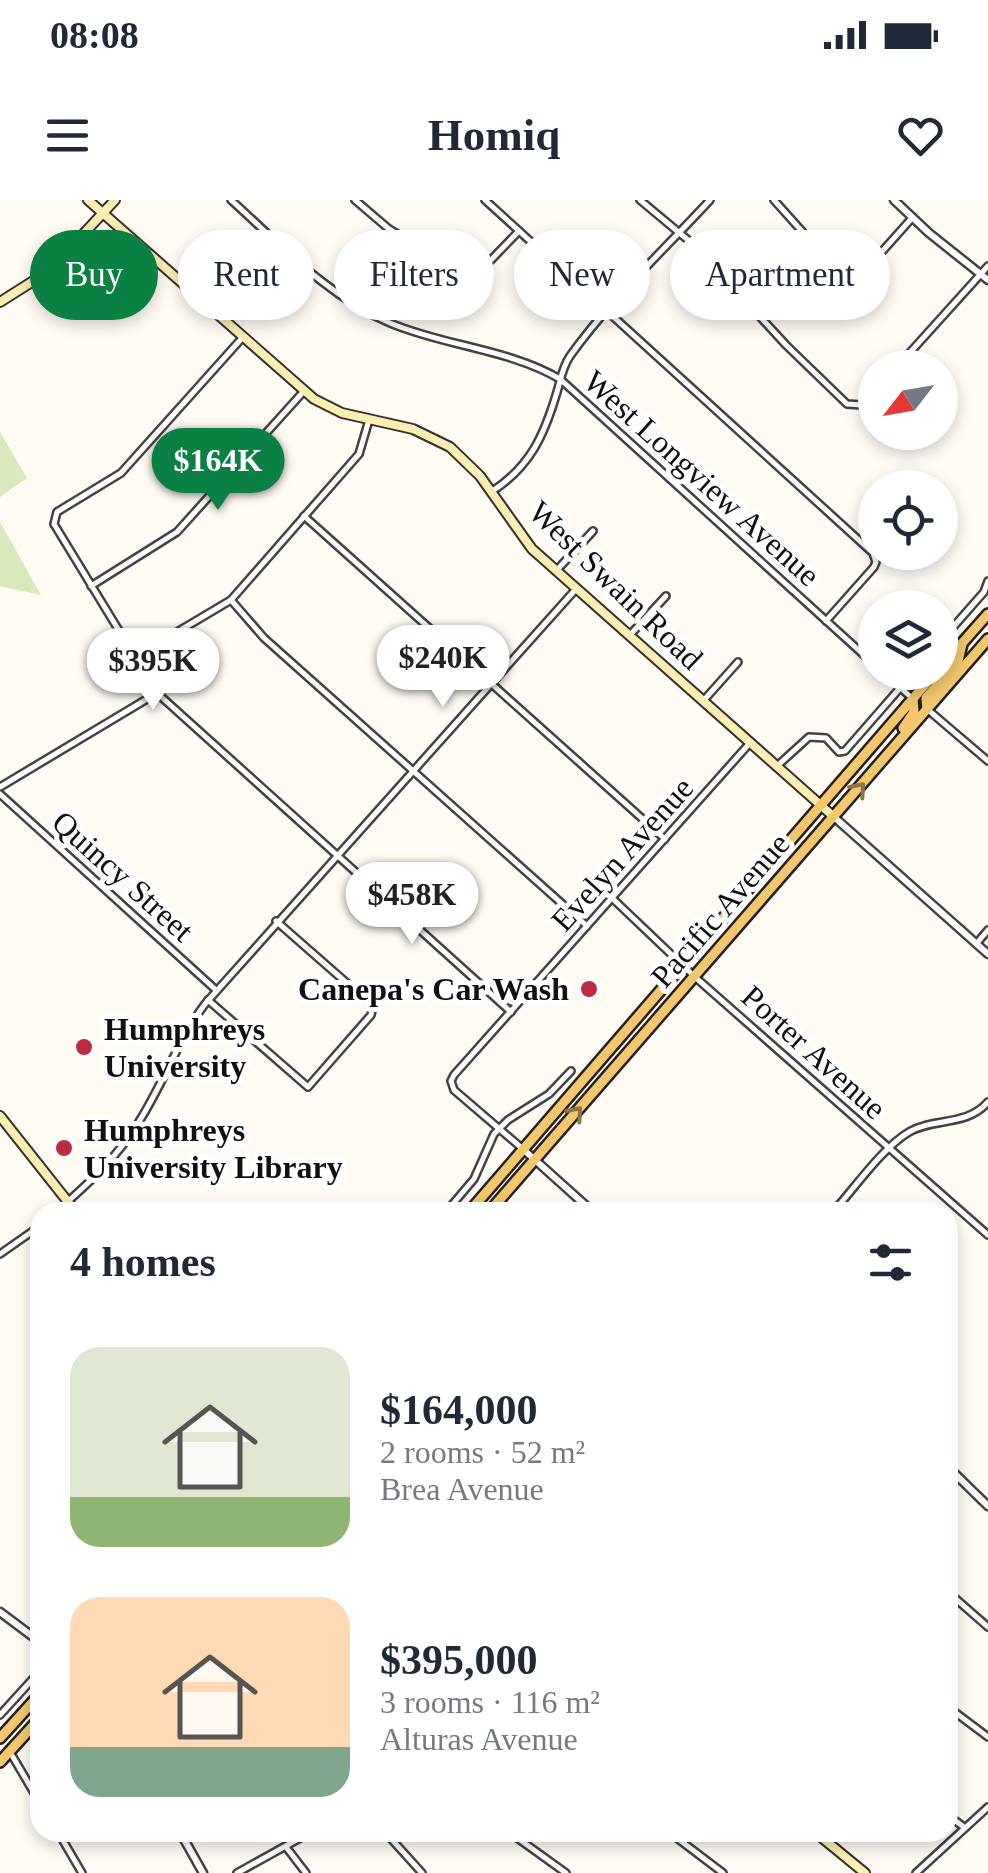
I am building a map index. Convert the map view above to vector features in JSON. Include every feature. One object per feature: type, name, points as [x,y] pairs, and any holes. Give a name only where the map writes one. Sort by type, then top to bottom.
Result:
[{"type":"main road","name":"West Swain Road","points":[[88,200],[324,406],[433,437],[467,461],[524,541],[834,817]]},
{"type":"main road","points":[[0,302],[49,271],[114,200]]},
{"type":"main road","points":[[958,648],[988,614]]},
{"type":"main road","name":"Pacific Avenue","points":[[497,1202],[988,639]]},
{"type":"main road","points":[[927,709],[926,698],[958,661],[962,644]]},
{"type":"main road","points":[[478,1202],[920,690]]},
{"type":"main road","points":[[894,748],[896,736],[914,712],[913,698]]},
{"type":"main road","points":[[0,1116],[67,1202]]},
{"type":"main road","points":[[0,1738],[30,1705]]},
{"type":"main road","points":[[0,1762],[30,1729]]},
{"type":"main road","points":[[827,1842],[865,1873]]},
{"type":"street","name":"West Longview Avenue","points":[[231,200],[329,288],[368,314],[539,369],[560,380],[858,650]]},
{"type":"street","points":[[355,200],[411,242],[478,263],[491,260],[514,237]]},
{"type":"street","points":[[486,200],[519,230]]},
{"type":"street","points":[[640,200],[678,230]]},
{"type":"street","points":[[682,230],[710,200]]},
{"type":"street","points":[[774,200],[842,276],[852,280],[862,274],[912,218]]},
{"type":"street","points":[[894,200],[984,277]]},
{"type":"street","points":[[650,265],[670,243]]},
{"type":"street","points":[[913,350],[984,277],[988,266]]},
{"type":"street","points":[[491,492],[526,464],[538,444],[567,360],[601,320]]},
{"type":"street","points":[[619,320],[876,556],[874,567],[826,621]]},
{"type":"street","points":[[763,320],[847,404],[858,404]]},
{"type":"street","points":[[242,338],[121,473],[57,512],[54,524],[156,693],[511,1012]]},
{"type":"street","points":[[91,586],[177,532],[304,391]]},
{"type":"street","points":[[134,658],[231,600],[359,454],[369,420]]},
{"type":"street","points":[[304,516],[666,839]]},
{"type":"street","points":[[556,571],[594,531]]},
{"type":"street","points":[[958,622],[984,592],[988,581]]},
{"type":"street","points":[[67,1202],[128,1140],[183,1037],[208,1000],[576,589]]},
{"type":"street","points":[[629,636],[666,596]]},
{"type":"street","points":[[231,600],[264,638],[588,926]]},
{"type":"street","points":[[702,702],[738,662]]},
{"type":"street","points":[[776,767],[809,737],[826,738],[840,752],[846,750],[898,690]]},
{"type":"street","points":[[903,690],[913,698]]},
{"type":"street","points":[[0,791],[156,693]]},
{"type":"street","points":[[927,709],[988,761]]},
{"type":"street","name":"Evelyn Avenue","points":[[500,1128],[457,1093],[452,1084],[454,1074],[749,744]]},
{"type":"street","name":"Quincy Street","points":[[0,791],[216,991]]},
{"type":"street","name":"West Swain Road","points":[[834,817],[988,954]]},
{"type":"street","name":"Porter Avenue","points":[[612,898],[695,977],[951,1202]]},
{"type":"street","points":[[208,1000],[308,1087],[371,1015],[372,1006],[276,922]]},
{"type":"street","points":[[976,943],[988,930]]},
{"type":"street","points":[[454,1202],[474,1179],[500,1128],[540,1101],[571,1071]]},
{"type":"street","points":[[841,1202],[890,1148],[914,1129],[965,1118],[988,1102]]},
{"type":"street","points":[[500,1128],[582,1202]]},
{"type":"street","name":"Porter Avenue","points":[[958,1208],[988,1235]]},
{"type":"street","points":[[0,1254],[30,1233]]},
{"type":"street","points":[[958,1476],[988,1506]]},
{"type":"street","points":[[958,1600],[988,1626]]},
{"type":"street","points":[[0,1612],[30,1634]]},
{"type":"street","points":[[0,1715],[30,1681]]},
{"type":"street","points":[[958,1715],[988,1737]]},
{"type":"street","points":[[10,1752],[30,1786]]},
{"type":"street","points":[[958,1835],[988,1807]]},
{"type":"street","points":[[958,1822],[966,1828]]},
{"type":"street","points":[[64,1842],[82,1873]]},
{"type":"street","points":[[186,1842],[203,1873]]},
{"type":"street","points":[[237,1873],[294,1842]]},
{"type":"street","points":[[394,1842],[422,1873]]},
{"type":"street","points":[[522,1842],[566,1873]]},
{"type":"street","points":[[681,1842],[723,1873]]},
{"type":"street","points":[[916,1873],[950,1842]]},
{"type":"street","points":[[286,1847],[306,1873]]},
{"type":"green space","points":[[0,432],[27,478],[0,497]]},
{"type":"green space","points":[[0,522],[41,595],[0,586]]},
{"type":"place","name":"Canepa's Car Wash","points":[[589,989]]},
{"type":"place","name":"Humphreys University","points":[[84,1047]]},
{"type":"place","name":"Humphreys University Library","points":[[64,1148]]}]
